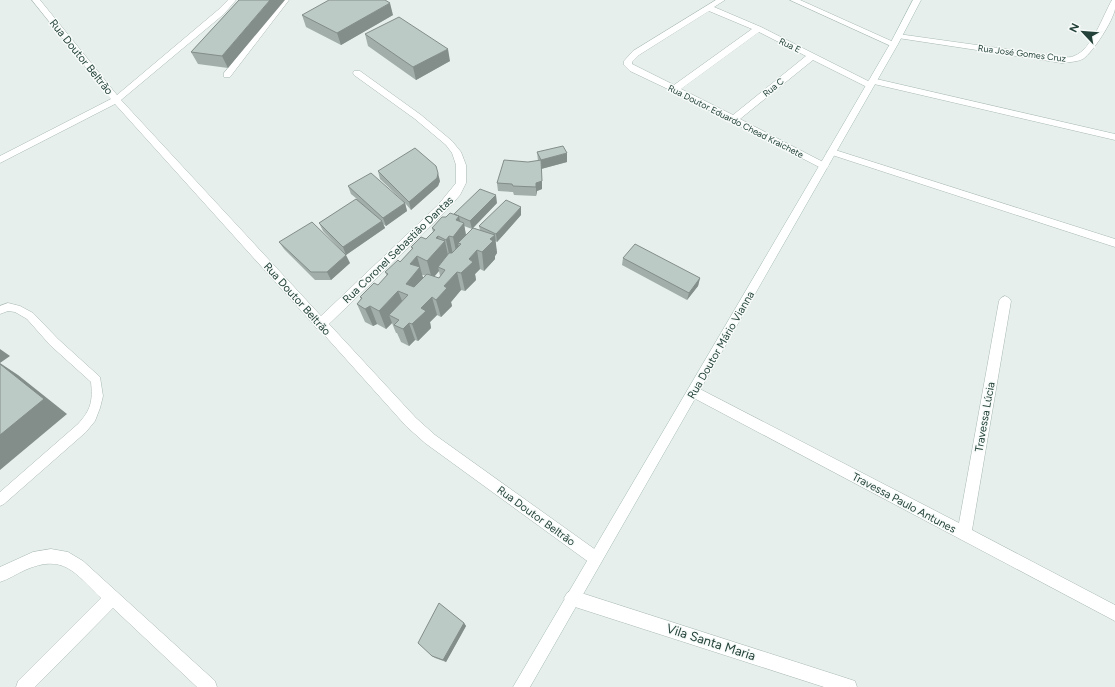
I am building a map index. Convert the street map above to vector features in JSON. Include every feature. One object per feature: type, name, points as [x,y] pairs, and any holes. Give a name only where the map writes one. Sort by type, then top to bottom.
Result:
[{"type":"street","points":[[0,160],[116,100],[221,12],[232,0]]},
{"type":"street","points":[[709,8],[721,0]]},
{"type":"street","name":"Rua José Gomes Cruz","points":[[794,0],[896,40],[1062,60],[1079,57],[1085,53],[1092,45],[1115,2]]},
{"type":"street","name":"Rua Doutor Mário Vianna","points":[[521,687],[595,558],[694,392],[896,40],[917,0]]},
{"type":"street","name":"Rua Doutor Beltrão","points":[[36,1],[116,100],[398,409],[430,439],[595,558]]},
{"type":"street","name":"Rua E","points":[[709,8],[758,29],[871,83],[1115,137]]},
{"type":"street","name":"Rua Doutor Eduardo Chead Kraichete","points":[[709,8],[631,57],[628,61],[628,65],[824,166]]},
{"type":"street","points":[[675,89],[758,29]]},
{"type":"street","name":"Rua C","points":[[734,119],[812,56]]},
{"type":"street","name":"Rua Coronel Sebastião Dantas","points":[[320,325],[442,208],[456,192],[461,183],[461,165],[456,152],[449,143],[418,117],[357,73]]},
{"type":"street","points":[[832,152],[1115,243]]},
{"type":"street","name":"Travessa Lúcia","points":[[964,534],[1005,300]]},
{"type":"street","name":"Travessa Paulo Antunes","points":[[694,392],[1115,613]]},
{"type":"street","points":[[0,575],[18,564],[38,558],[54,556],[67,558],[78,566],[209,687]]},
{"type":"street","points":[[24,687],[112,598]]},
{"type":"street","name":"Vila Santa Maria","points":[[572,598],[849,687]]},
{"type":"lane","points":[[226,76],[286,0]]},
{"type":"lane","points":[[0,310],[8,307],[18,308],[30,316],[54,342],[96,380],[98,396],[91,418],[82,428],[0,500]]},
{"type":"building","points":[[239,0],[270,0],[222,56],[191,52]]},
{"type":"building","points":[[329,0],[385,0],[390,3],[337,33],[302,15]]},
{"type":"building","points":[[399,17],[448,49],[413,67],[365,34]]},
{"type":"building","points":[[563,146],[567,153],[541,160],[537,152]]},
{"type":"building","points":[[415,148],[436,166],[438,173],[437,178],[409,202],[378,171]]},
{"type":"building","points":[[504,160],[528,162],[541,160],[542,181],[536,183],[536,187],[513,186],[512,184],[497,183]]},
{"type":"building","points":[[371,173],[405,203],[383,218],[348,186]]},
{"type":"building","points":[[480,189],[496,195],[470,221],[454,214]]},
{"type":"building","points":[[356,199],[382,221],[343,247],[319,223]]},
{"type":"building","points":[[506,200],[521,207],[496,234],[479,226]]},
{"type":"building","points":[[450,213],[459,216],[456,220],[464,223],[453,237],[449,236],[446,240],[438,236],[436,238],[445,241],[427,261],[417,256],[410,264],[420,267],[406,284],[414,287],[427,274],[439,278],[445,270],[438,267],[449,253],[452,253],[461,244],[458,243],[473,228],[495,235],[490,239],[493,241],[482,252],[477,250],[469,259],[473,262],[461,273],[457,272],[444,286],[447,288],[436,300],[432,297],[421,308],[426,311],[412,324],[409,323],[403,329],[394,325],[399,320],[389,315],[408,295],[398,291],[379,311],[370,306],[365,309],[357,304],[362,298],[360,297],[374,283],[378,285],[388,274],[385,272],[398,260],[400,262],[413,248],[411,247],[421,237],[426,239],[435,230],[432,228],[442,217],[446,217]]},
{"type":"building","points":[[312,222],[346,255],[327,272],[311,272],[279,242]]},
{"type":"building","points":[[635,244],[700,278],[689,293],[623,258]]},
{"type":"building","points":[[0,364],[44,399],[0,435]]},
{"type":"building","points":[[439,603],[464,623],[443,660],[432,656],[418,643]]}]
